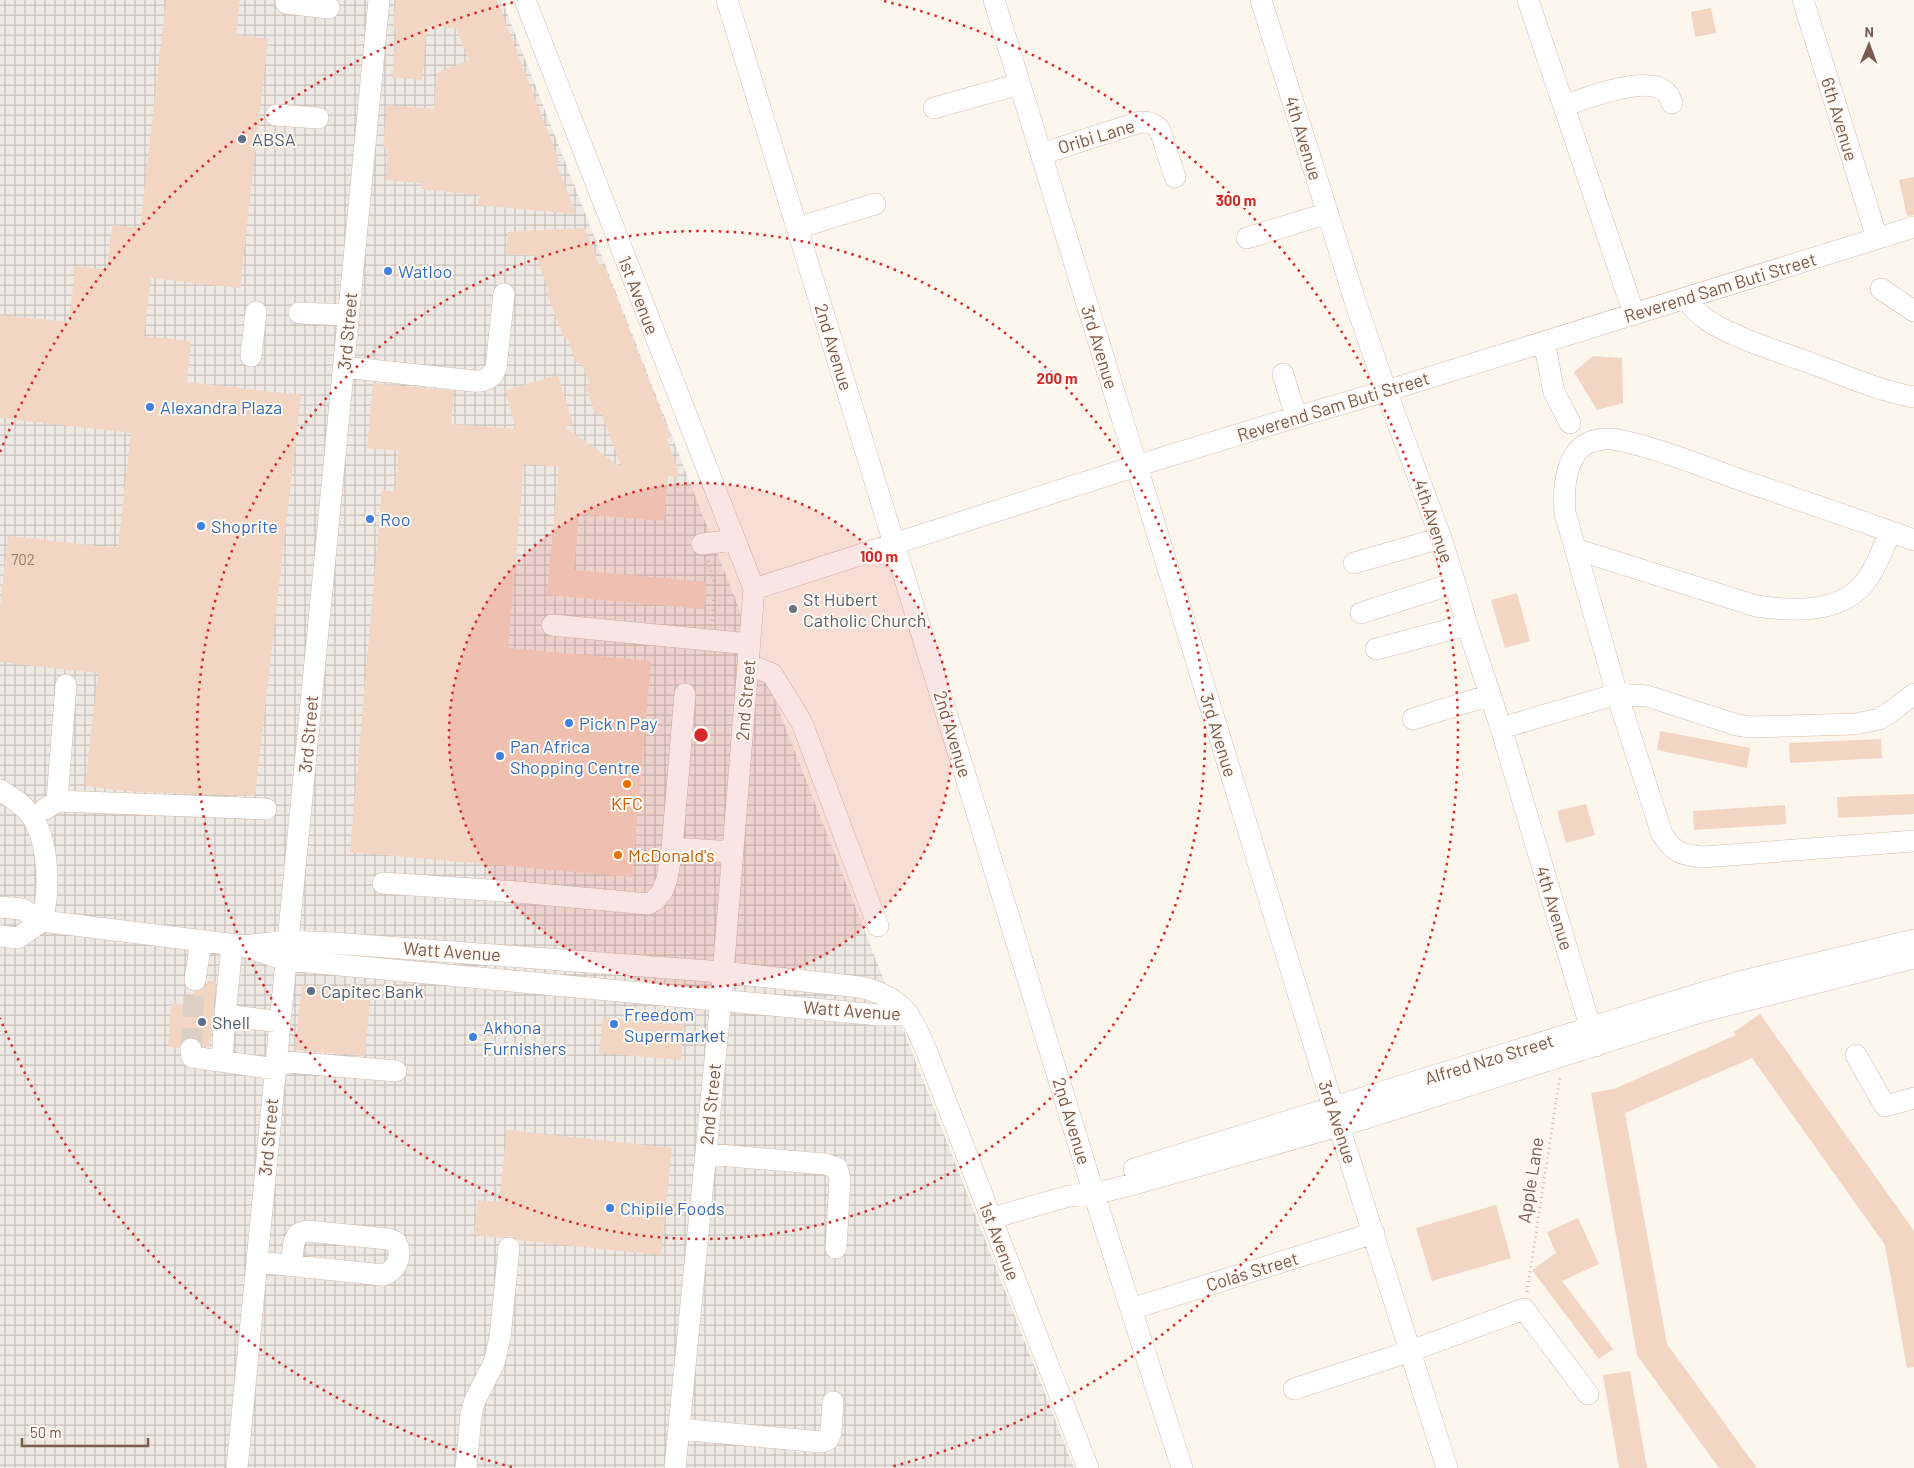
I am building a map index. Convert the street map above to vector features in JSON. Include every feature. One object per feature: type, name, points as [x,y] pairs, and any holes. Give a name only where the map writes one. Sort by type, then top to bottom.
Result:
[{"type":"street","name":"3rd Street","points":[[237,1468],[379,0]]},
{"type":"street","name":"1st Avenue","points":[[525,0],[754,589]]},
{"type":"street","name":"2nd Avenue","points":[[727,0],[1093,1189],[1182,1468]]},
{"type":"street","name":"3rd Avenue","points":[[994,0],[1336,1116],[1447,1468]]},
{"type":"street","name":"4th Avenue","points":[[1261,0],[1386,391],[1441,538],[1501,728],[1593,1037]]},
{"type":"street","points":[[1528,0],[1634,314]]},
{"type":"street","name":"6th Avenue","points":[[1803,0],[1877,238]]},
{"type":"street","points":[[286,3],[329,8]]},
{"type":"street","points":[[934,108],[1019,84]]},
{"type":"street","points":[[1564,106],[1632,85],[1654,86],[1664,90],[1672,103]]},
{"type":"street","points":[[276,115],[318,118]]},
{"type":"street","name":"Oribi Lane","points":[[1041,154],[1140,122],[1148,122],[1160,130],[1175,177]]},
{"type":"street","points":[[797,228],[875,204]]},
{"type":"street","points":[[1247,238],[1328,213]]},
{"type":"street","name":"Reverend Sam Buti Street","points":[[754,589],[1136,466],[1386,391],[1914,227]]},
{"type":"street","points":[[1881,290],[1914,311]]},
{"type":"street","points":[[343,367],[481,382],[494,375],[496,368],[504,294]]},
{"type":"street","points":[[1685,299],[1706,319],[1728,331],[1776,351],[1875,386],[1914,396]]},
{"type":"street","points":[[251,356],[256,312]]},
{"type":"street","points":[[299,313],[348,315]]},
{"type":"street","points":[[1544,342],[1554,392],[1570,422]]},
{"type":"street","points":[[1282,374],[1296,417]]},
{"type":"street","points":[[1914,540],[1622,440],[1606,438],[1591,441],[1580,448],[1572,460],[1567,473],[1563,494],[1565,513],[1617,694],[1662,834],[1668,844],[1678,853],[1703,857],[1914,841]]},
{"type":"street","points":[[1575,549],[1756,606],[1803,610],[1838,602],[1861,587],[1870,575],[1891,532]]},
{"type":"street","points":[[1354,563],[1441,538]]},
{"type":"street","points":[[702,544],[734,540]]},
{"type":"street","points":[[1361,613],[1455,583]]},
{"type":"street","name":"2nd Street","points":[[675,1468],[721,999],[754,589]]},
{"type":"street","points":[[552,625],[750,644]]},
{"type":"street","points":[[1376,650],[1467,625]]},
{"type":"street","points":[[748,664],[772,674],[802,723],[878,926]]},
{"type":"street","points":[[57,801],[66,686]]},
{"type":"street","points":[[383,883],[517,892],[648,904],[655,900],[662,892],[667,879],[672,848],[685,694]]},
{"type":"street","points":[[1501,728],[1617,694],[1647,696],[1737,725],[1763,728],[1856,724],[1879,718],[1892,711],[1914,694]]},
{"type":"street","points":[[1413,719],[1490,695]]},
{"type":"street","points":[[0,790],[24,808],[33,818],[44,846],[47,885],[46,905],[42,921],[18,938],[0,936]]},
{"type":"street","points":[[33,818],[57,801],[266,809]]},
{"type":"street","points":[[672,848],[732,852]]},
{"type":"street","name":"Watt Avenue","points":[[0,907],[22,910],[42,921],[201,942],[721,999],[879,1015],[909,1015]]},
{"type":"street","name":"Alfred Nzo Street","points":[[992,1218],[1336,1116],[1593,1037],[1739,982],[1914,940]]},
{"type":"street","points":[[195,980],[201,942]]},
{"type":"street","points":[[222,1061],[224,1016],[238,945]]},
{"type":"street","name":"Watt Avenue","points":[[287,950],[536,957],[804,980],[878,991],[893,999],[909,1015]]},
{"type":"street","name":"Alfred Nzo Street","points":[[1336,1116],[1564,1056],[1593,1037],[1914,958]]},
{"type":"street","name":"1st Avenue","points":[[909,1015],[928,1055],[1088,1468]]},
{"type":"street","points":[[224,1016],[280,1022]]},
{"type":"street","points":[[191,1049],[192,1057],[200,1060],[396,1071]]},
{"type":"street","points":[[1856,1055],[1885,1106],[1914,1098]]},
{"type":"street","points":[[706,1154],[825,1164],[837,1168],[840,1179],[836,1248]]},
{"type":"street","name":"Colas Street","points":[[1131,1309],[1374,1233]]},
{"type":"street","points":[[466,1468],[473,1407],[494,1363],[500,1337],[509,1248]]},
{"type":"street","points":[[257,1262],[291,1265]]},
{"type":"street","points":[[1294,1389],[1411,1351],[1524,1309],[1588,1394]]},
{"type":"street","points":[[679,1429],[821,1442],[828,1439],[833,1402]]},
{"type":"path","points":[[702,544],[715,584],[714,613],[709,639]]},
{"type":"path","name":"Apple Lane","points":[[1524,1309],[1564,1056]]},
{"type":"shaded area","points":[[0,0],[502,0],[1074,1468],[0,1468]]},
{"type":"building","name":"Alexandra Plaza","points":[[166,0],[240,0],[236,35],[268,39],[240,288],[151,278],[144,336],[191,341],[187,382],[301,395],[255,796],[137,792],[85,786],[98,673],[0,662],[0,608],[8,536],[118,548],[131,433],[0,418],[0,315],[69,322],[75,266],[107,270],[112,225],[140,228]]},
{"type":"building","points":[[396,0],[497,0],[560,163],[556,163],[576,214],[478,205],[479,195],[421,189],[422,183],[386,180],[388,148],[383,148],[387,105],[434,109],[437,73],[469,60],[456,28],[427,26],[422,80],[392,77],[397,29],[393,28]]},
{"type":"building","points":[[1711,8],[1716,33],[1695,37],[1691,12]]},
{"type":"building","points":[[1914,177],[1914,215],[1907,216],[1899,180]]},
{"type":"building","name":"Pan Africa Shopping Centre","points":[[585,228],[599,265],[604,265],[671,437],[667,439],[680,477],[668,476],[664,521],[579,514],[574,570],[707,582],[704,609],[547,595],[559,467],[524,464],[508,648],[651,661],[632,877],[350,852],[382,490],[395,492],[399,451],[367,448],[373,383],[454,391],[451,424],[516,429],[505,391],[558,375],[573,424],[565,427],[622,468],[601,413],[596,415],[585,386],[590,384],[582,364],[576,362],[567,337],[564,338],[546,292],[549,291],[536,256],[506,254],[508,232]]},
{"type":"building","points":[[1593,356],[1622,358],[1623,403],[1597,410],[1574,372]]},
{"type":"building","points":[[1517,593],[1530,641],[1505,648],[1491,600]]},
{"type":"building","points":[[1660,731],[1750,748],[1747,768],[1657,750]]},
{"type":"building","points":[[1881,739],[1882,758],[1790,763],[1789,743]]},
{"type":"building","points":[[1914,794],[1914,814],[1838,818],[1837,797]]},
{"type":"building","points":[[1586,804],[1595,835],[1566,843],[1557,811]]},
{"type":"building","points":[[1785,805],[1786,824],[1694,830],[1693,811]]},
{"type":"building","points":[[208,981],[216,981],[210,1047],[203,1046],[196,1038],[190,1037],[183,1039],[179,1048],[168,1047],[171,1003],[193,1005],[194,992],[204,988]]},
{"type":"building","points":[[302,985],[371,991],[365,1056],[295,1050]]},
{"type":"building","points":[[1760,1014],[1914,1231],[1914,1367],[1907,1368],[1885,1245],[1752,1058],[1625,1113],[1667,1344],[1757,1468],[1719,1468],[1637,1355],[1591,1093],[1614,1089],[1736,1035],[1734,1032]]},
{"type":"building","points":[[603,1017],[684,1025],[681,1060],[599,1053]]},
{"type":"building","points":[[507,1130],[672,1148],[661,1255],[518,1240],[511,1236],[502,1238],[474,1235],[478,1200],[499,1202]]},
{"type":"building","points":[[1496,1205],[1511,1258],[1432,1281],[1416,1228]]},
{"type":"building","points":[[1578,1218],[1599,1264],[1562,1281],[1613,1349],[1599,1359],[1532,1270],[1556,1253],[1547,1232]]},
{"type":"building","points":[[1630,1371],[1647,1468],[1619,1468],[1603,1375]]},
{"type":"tunnel","points":[[191,1049],[195,980]]},
{"type":"place","name":"ABSA","points":[[242,139]]},
{"type":"place","name":"Watloo","points":[[388,271]]},
{"type":"place","name":"Alexandra Plaza","points":[[150,407]]},
{"type":"place","name":"Roo","points":[[370,519]]},
{"type":"place","name":"Shoprite","points":[[201,526]]},
{"type":"place","name":"St Hubert Catholic Church","points":[[793,609]]},
{"type":"place","name":"Pick n Pay","points":[[569,723]]},
{"type":"place","name":"Pan Africa Shopping Centre","points":[[500,756]]},
{"type":"place","name":"KFC","points":[[627,784]]},
{"type":"place","name":"McDonald's","points":[[618,855]]},
{"type":"place","name":"Capitec Bank","points":[[311,991]]},
{"type":"place","name":"Shell","points":[[202,1022]]},
{"type":"place","name":"Freedom Supermarket","points":[[614,1024]]},
{"type":"place","name":"Akhona Furnishers","points":[[473,1037]]},
{"type":"place","name":"Chipile Foods","points":[[610,1208]]}]
